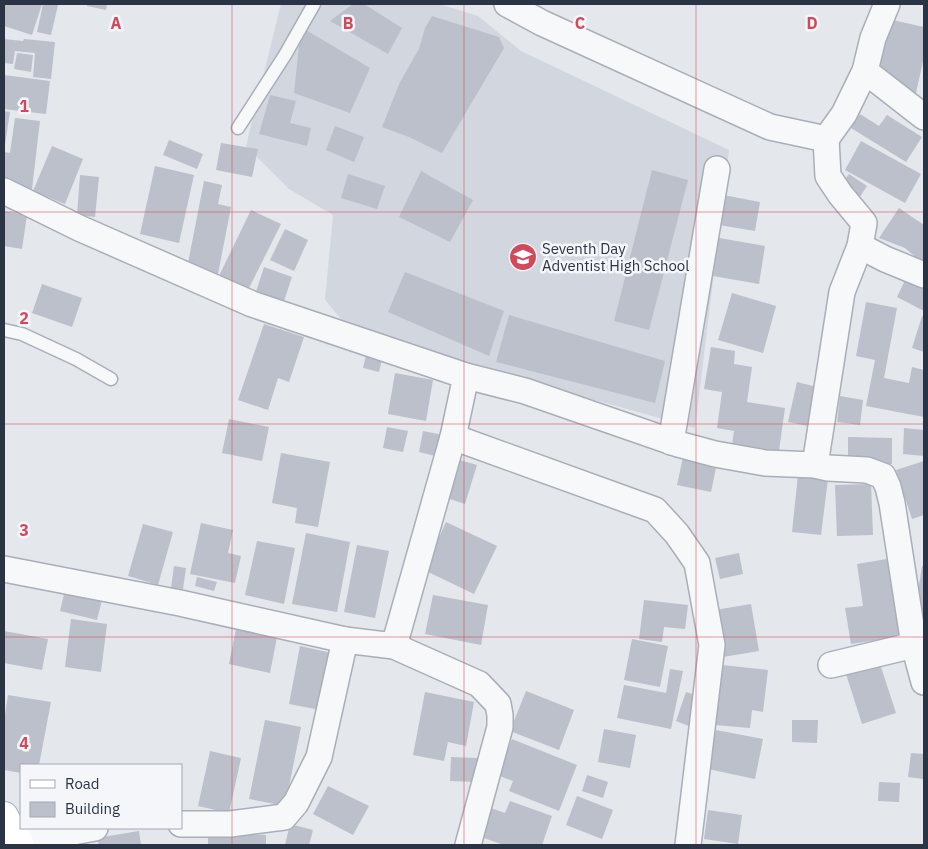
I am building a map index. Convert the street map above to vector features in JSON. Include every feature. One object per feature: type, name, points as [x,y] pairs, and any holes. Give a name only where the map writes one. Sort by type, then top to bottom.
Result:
[{"type":"main road","points":[[4,816],[19,844]]},
{"type":"street","points":[[507,4],[542,23],[770,127],[826,139]]},
{"type":"street","points":[[815,465],[842,292],[860,246],[864,223],[828,176],[826,139],[844,114],[865,71],[874,38],[887,4]]},
{"type":"street","points":[[865,71],[924,116]]},
{"type":"street","points":[[671,442],[717,169]]},
{"type":"street","points":[[4,191],[79,228],[252,304],[466,376],[525,391],[671,442],[716,454],[765,463],[866,470],[883,476],[892,503],[914,645],[924,682]]},
{"type":"street","points":[[860,246],[924,275]]},
{"type":"street","points":[[394,646],[453,436],[466,376]]},
{"type":"street","points":[[453,436],[655,510],[677,534],[697,563],[712,645],[688,845]]},
{"type":"street","points":[[4,569],[180,603],[345,640],[394,646],[479,684],[498,704],[500,726],[468,845]]},
{"type":"street","points":[[182,824],[230,824],[284,817],[296,803],[319,757],[345,640]]},
{"type":"street","points":[[832,665],[914,645]]},
{"type":"street","points":[[19,844],[90,829]]},
{"type":"lane","points":[[238,128],[314,4]]},
{"type":"lane","points":[[4,330],[22,334],[76,358],[111,379]]},
{"type":"shaded area","name":"Seventh Day Adventist High School","points":[[281,4],[439,4],[478,16],[521,51],[729,150],[695,428],[352,332],[325,300],[333,215],[289,189],[246,146]]},
{"type":"building","points":[[4,4],[42,4],[32,35],[4,26]]},
{"type":"building","points":[[43,4],[58,5],[51,35],[37,32]]},
{"type":"building","points":[[87,4],[107,4],[106,10],[87,6]]},
{"type":"building","points":[[353,4],[364,4],[402,28],[388,54],[330,21]]},
{"type":"building","points":[[432,16],[499,37],[504,48],[442,153],[409,137],[382,127],[400,82],[419,49],[425,28]]},
{"type":"building","points":[[888,19],[924,27],[924,57],[915,97],[873,87]]},
{"type":"building","points":[[301,27],[370,68],[350,113],[294,93]]},
{"type":"building","points":[[4,39],[55,42],[51,79],[33,77],[35,53],[15,51],[13,64],[4,63]]},
{"type":"building","points":[[17,53],[33,55],[31,72],[14,69]]},
{"type":"building","points":[[4,75],[50,81],[46,114],[4,109]]},
{"type":"building","points":[[270,95],[296,101],[290,123],[311,128],[307,146],[259,134]]},
{"type":"building","points":[[4,111],[10,112],[5,145],[4,145]]},
{"type":"building","points":[[860,114],[879,126],[887,115],[922,137],[906,162],[851,128]]},
{"type":"building","points":[[15,118],[40,121],[32,189],[4,186],[4,152],[10,153]]},
{"type":"building","points":[[335,126],[364,137],[354,162],[326,150]]},
{"type":"building","points":[[169,140],[203,154],[197,169],[163,155]]},
{"type":"building","points":[[861,141],[921,174],[905,203],[845,170]]},
{"type":"building","points":[[221,143],[258,149],[252,177],[216,170]]},
{"type":"building","points":[[52,146],[83,159],[65,204],[33,191]]},
{"type":"building","points":[[155,166],[194,175],[179,243],[140,234]]},
{"type":"building","points":[[652,170],[688,180],[649,330],[614,321]]},
{"type":"building","points":[[421,171],[473,200],[450,242],[399,217]]},
{"type":"building","points":[[348,174],[385,186],[377,209],[341,198]]},
{"type":"building","points":[[849,174],[867,186],[858,200],[839,187]]},
{"type":"building","points":[[80,175],[99,177],[95,217],[77,215]]},
{"type":"building","points":[[204,181],[222,185],[218,204],[231,207],[218,274],[187,268]]},
{"type":"building","points":[[718,194],[760,202],[755,231],[713,224]]},
{"type":"building","points":[[899,208],[924,225],[924,264],[905,248],[879,238]]},
{"type":"building","points":[[251,210],[281,224],[246,294],[217,280]]},
{"type":"building","points":[[4,211],[27,215],[22,249],[4,246]]},
{"type":"building","points":[[285,229],[308,240],[294,271],[270,260]]},
{"type":"building","points":[[719,238],[765,246],[759,284],[713,276]]},
{"type":"building","points":[[264,267],[292,277],[282,307],[254,298]]},
{"type":"building","points":[[405,272],[504,311],[489,356],[388,312]]},
{"type":"building","points":[[908,274],[924,282],[924,311],[897,297]]},
{"type":"building","points":[[42,284],[82,298],[72,327],[32,313]]},
{"type":"building","points":[[732,293],[776,306],[763,353],[718,340]]},
{"type":"building","points":[[866,302],[897,308],[884,378],[909,383],[912,367],[924,370],[924,417],[866,406],[875,360],[856,356]]},
{"type":"building","points":[[509,315],[665,361],[655,403],[496,362]]},
{"type":"building","points":[[922,316],[924,317],[924,352],[912,348]]},
{"type":"building","points":[[264,324],[304,337],[289,382],[278,378],[268,410],[238,400]]},
{"type":"building","points":[[711,347],[735,351],[734,364],[752,367],[747,402],[785,408],[778,458],[731,451],[734,431],[717,428],[722,392],[704,389]]},
{"type":"building","points":[[367,351],[383,355],[379,372],[363,368]]},
{"type":"building","points":[[395,373],[433,380],[426,421],[388,414]]},
{"type":"building","points":[[797,382],[821,388],[813,427],[788,422]]},
{"type":"building","points":[[840,396],[863,400],[860,425],[837,422]]},
{"type":"building","points":[[229,419],[269,427],[262,461],[222,453]]},
{"type":"building","points":[[387,427],[408,431],[403,452],[383,448]]},
{"type":"building","points":[[904,428],[924,430],[924,456],[903,454]]},
{"type":"building","points":[[423,431],[443,435],[439,457],[419,452]]},
{"type":"building","points":[[848,437],[892,438],[892,464],[848,463]]},
{"type":"building","points":[[281,453],[330,462],[318,527],[295,523],[297,508],[272,503]]},
{"type":"building","points":[[683,457],[717,463],[711,492],[677,485]]},
{"type":"building","points":[[456,459],[477,465],[465,504],[444,497]]},
{"type":"building","points":[[924,461],[924,515],[912,519],[896,470]]},
{"type":"building","points":[[798,475],[828,479],[821,535],[792,532]]},
{"type":"building","points":[[871,484],[873,535],[837,536],[835,485]]},
{"type":"building","points":[[446,522],[497,546],[474,594],[424,570]]},
{"type":"building","points":[[201,523],[233,530],[228,553],[241,556],[235,583],[190,574]]},
{"type":"building","points":[[143,524],[173,532],[158,585],[128,576]]},
{"type":"building","points":[[306,533],[350,542],[337,612],[292,604]]},
{"type":"building","points":[[257,541],[295,548],[284,604],[245,595]]},
{"type":"building","points":[[357,545],[389,551],[375,618],[344,612]]},
{"type":"building","points":[[739,553],[743,574],[720,579],[715,558]]},
{"type":"building","points":[[887,559],[899,637],[851,644],[845,608],[863,606],[857,564]]},
{"type":"building","points":[[174,566],[186,568],[183,589],[171,588]]},
{"type":"building","points":[[922,566],[924,566],[924,618],[914,617]]},
{"type":"building","points":[[197,577],[217,582],[214,591],[195,586]]},
{"type":"building","points":[[66,586],[103,596],[97,620],[60,611]]},
{"type":"building","points":[[433,595],[488,605],[481,645],[425,634]]},
{"type":"building","points":[[644,600],[688,605],[685,629],[664,627],[662,642],[639,639]]},
{"type":"building","points":[[751,604],[759,651],[723,657],[715,610]]},
{"type":"building","points":[[71,619],[107,624],[101,672],[65,667]]},
{"type":"building","points":[[237,624],[278,632],[270,673],[229,664]]},
{"type":"building","points":[[4,631],[48,639],[42,670],[4,663]]},
{"type":"building","points":[[632,639],[668,646],[660,687],[624,680]]},
{"type":"building","points":[[300,646],[336,654],[325,711],[289,704]]},
{"type":"building","points":[[879,661],[896,713],[862,724],[845,671]]},
{"type":"building","points":[[722,665],[768,670],[763,712],[752,710],[750,728],[715,725]]},
{"type":"building","points":[[670,669],[683,671],[671,729],[617,718],[624,685],[666,693]]},
{"type":"building","points":[[526,691],[574,710],[559,750],[510,731]]},
{"type":"building","points":[[425,692],[474,702],[466,746],[448,742],[444,761],[413,755]]},
{"type":"building","points":[[686,692],[699,696],[689,726],[676,721]]},
{"type":"building","points":[[8,695],[51,702],[39,764],[20,764],[20,773],[4,770],[4,721]]},
{"type":"building","points":[[265,720],[301,727],[285,806],[249,799]]},
{"type":"building","points":[[792,720],[818,720],[817,743],[792,742]]},
{"type":"building","points":[[604,729],[636,735],[630,768],[598,762]]},
{"type":"building","points":[[716,730],[763,739],[755,779],[708,769]]},
{"type":"building","points":[[512,739],[577,765],[559,811],[509,791],[513,781],[497,775]]},
{"type":"building","points":[[210,751],[241,758],[229,813],[198,806]]},
{"type":"building","points":[[911,753],[924,754],[923,779],[908,777]]},
{"type":"building","points":[[451,757],[478,758],[477,782],[450,781]]},
{"type":"building","points":[[587,775],[608,782],[603,798],[582,791]]},
{"type":"building","points":[[879,782],[900,783],[899,802],[878,801]]},
{"type":"building","points":[[328,786],[369,806],[353,835],[313,814]]},
{"type":"building","points":[[577,796],[613,810],[602,839],[566,825]]},
{"type":"building","points":[[510,801],[552,816],[542,845],[504,845],[478,836],[488,807],[505,813]]},
{"type":"building","points":[[708,810],[742,815],[738,844],[704,839]]},
{"type":"building","points":[[290,824],[313,830],[309,845],[285,845]]},
{"type":"building","points":[[139,831],[141,845],[99,845],[97,838]]},
{"type":"building","points":[[208,833],[266,835],[266,845],[208,845]]},
{"type":"place","name":"Seventh Day Adventist High School","points":[[523,257]]}]
